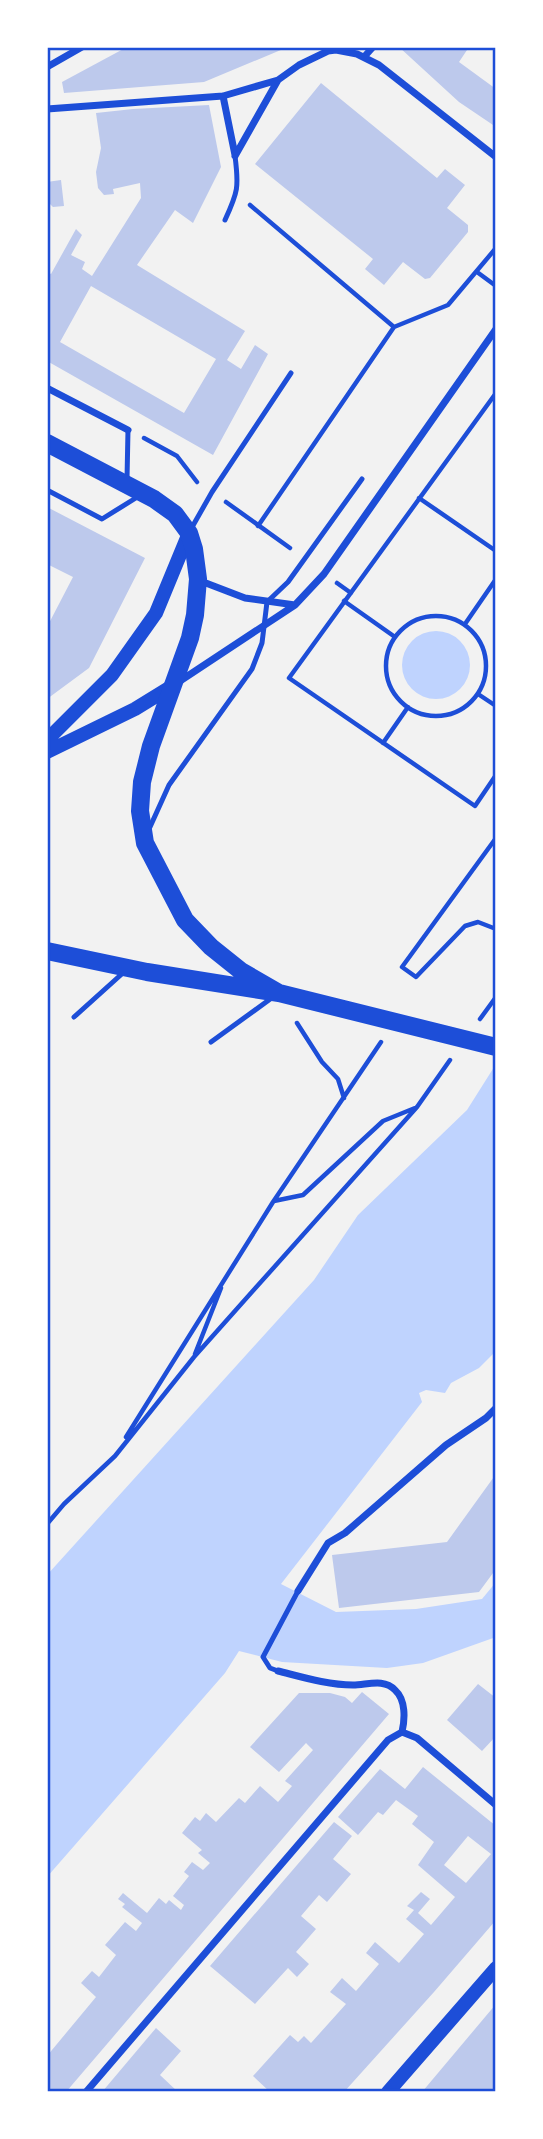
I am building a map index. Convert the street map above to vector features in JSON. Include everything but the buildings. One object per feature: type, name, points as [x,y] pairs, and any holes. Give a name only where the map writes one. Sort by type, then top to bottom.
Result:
[{"type":"main road","points":[[47,443],[144,493],[176,514],[189,533],[198,579],[195,615],[190,638],[151,746],[142,782],[140,811],[145,843],[185,920],[211,947],[241,971],[279,993]]},
{"type":"main road","points":[[47,740],[112,675],[156,613],[189,533]]},
{"type":"main road","points":[[47,752],[135,709],[174,685]]},
{"type":"main road","points":[[47,951],[129,968],[279,993],[496,1047]]},
{"type":"main road","points":[[388,2092],[496,1968]]},
{"type":"street","points":[[47,67],[82,47]]},
{"type":"street","points":[[364,57],[373,47]]},
{"type":"street","points":[[47,109],[223,96],[278,80],[328,49],[346,51],[379,65],[496,158]]},
{"type":"street","points":[[236,156],[278,80]]},
{"type":"street","points":[[223,96],[236,156]]},
{"type":"street","points":[[174,685],[295,605],[324,574],[496,329]]},
{"type":"street","points":[[47,387],[128,430]]},
{"type":"street","points":[[198,579],[231,593],[267,602],[295,605]]},
{"type":"street","points":[[298,1591],[328,1543],[345,1533],[446,1445],[496,1408]]},
{"type":"street","points":[[86,2092],[388,1740],[402,1731],[402,1704],[395,1690],[379,1682],[353,1685],[319,1681],[278,1671]]},
{"type":"street","points":[[402,1731],[417,1738],[496,1805]]},
{"type":"lane","points":[[225,220],[239,184],[236,156]]},
{"type":"lane","points":[[189,533],[205,503],[290,373]]},
{"type":"lane","points":[[127,485],[128,430]]},
{"type":"lane","points":[[145,843],[159,803],[169,785],[252,669],[260,650],[267,602],[288,582],[362,479]]},
{"type":"lane","points":[[47,490],[102,519],[144,493]]},
{"type":"lane","points":[[74,1017],[129,968]]},
{"type":"lane","points":[[211,1042],[279,993]]},
{"type":"lane","points":[[278,1671],[270,1668],[263,1657],[298,1591]]},
{"type":"path","points":[[237,194],[394,327]]},
{"type":"path","points":[[258,526],[394,327],[448,305],[496,248]]},
{"type":"path","points":[[477,272],[496,286]]},
{"type":"path","points":[[496,393],[289,678],[475,806],[496,775]]},
{"type":"path","points":[[128,430],[177,456],[197,482]]},
{"type":"path","points":[[219,498],[299,555]]},
{"type":"path","points":[[419,498],[496,551]]},
{"type":"path","points":[[464,624],[496,579]]},
{"type":"path","points":[[342,587],[351,593]]},
{"type":"path","points":[[344,601],[395,637]]},
{"type":"path","points":[[435,615],[450,617],[464,624],[476,634],[484,648],[487,664],[485,679],[478,694],[468,705],[454,713],[439,716],[423,715],[408,707],[397,697],[389,683],[385,667],[387,652],[395,637],[412,622],[435,615]]},
{"type":"path","points":[[478,694],[496,706]]},
{"type":"path","points":[[383,743],[408,707]]},
{"type":"path","points":[[496,838],[402,967],[416,977],[465,926],[478,922],[496,929]]},
{"type":"path","points":[[279,993],[322,1062],[338,1079],[344,1099]]},
{"type":"path","points":[[491,1005],[496,997]]},
{"type":"path","points":[[115,1456],[273,1202],[394,1023]]},
{"type":"path","points":[[47,1524],[64,1504],[115,1456],[194,1357],[417,1107],[437,1077]]},
{"type":"path","points":[[273,1202],[303,1195],[383,1121],[417,1107]]},
{"type":"path","points":[[194,1357],[225,1277]]},
{"type":"water","points":[[436,631],[449,634],[460,641],[467,652],[470,665],[467,678],[460,689],[449,696],[436,699],[423,696],[412,689],[405,678],[402,665],[405,652],[412,641],[423,634]]},
{"type":"water","points":[[496,1064],[496,1351],[479,1368],[451,1383],[445,1393],[426,1390],[419,1393],[422,1402],[281,1584],[336,1612],[416,1609],[482,1599],[496,1582],[496,1637],[423,1663],[387,1668],[282,1662],[239,1651],[225,1673],[47,1877],[47,1575],[314,1280],[358,1215],[467,1110]]}]
